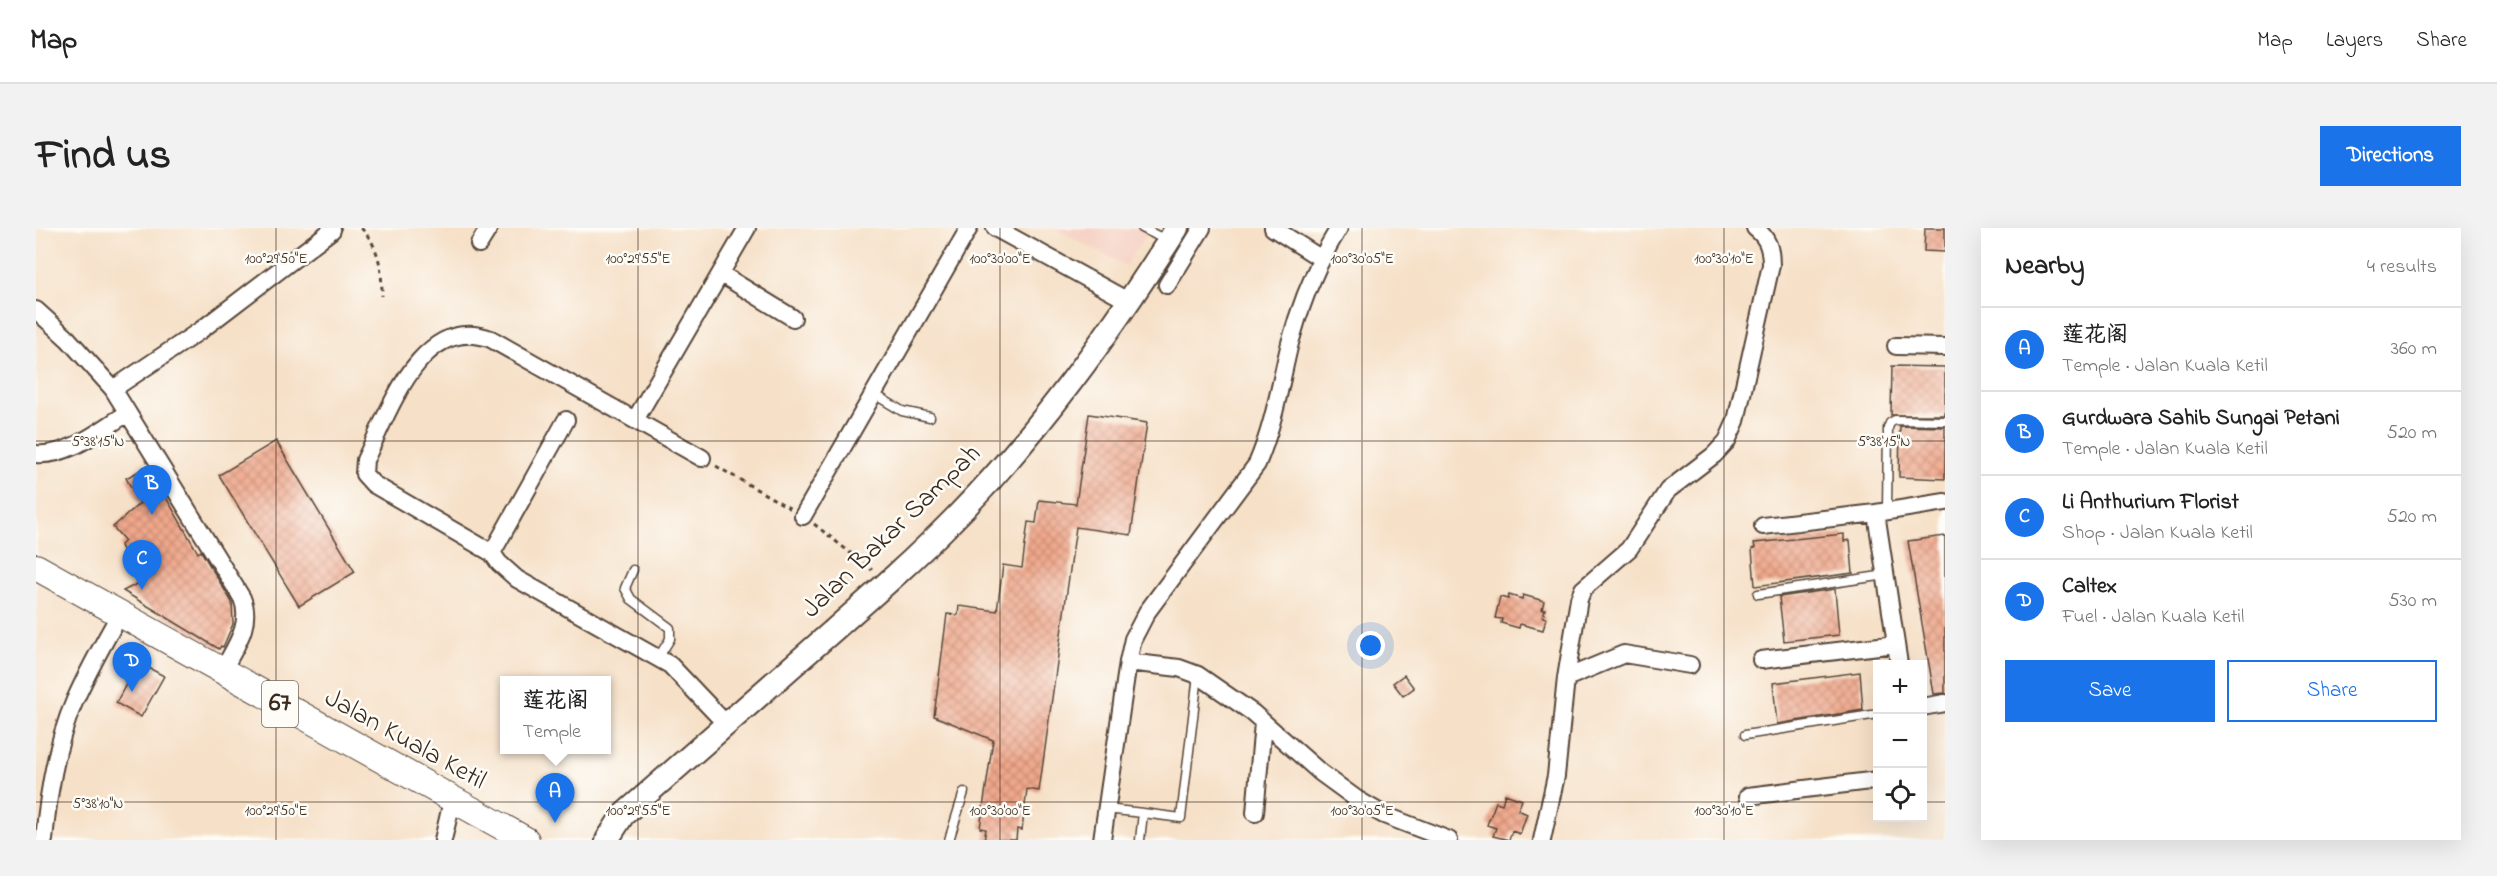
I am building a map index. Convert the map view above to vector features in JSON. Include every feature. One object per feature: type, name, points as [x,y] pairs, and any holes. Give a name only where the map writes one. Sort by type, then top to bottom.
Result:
[{"type":"main road","name":"Jalan Bakar Sampah","points":[[607,840],[623,815],[888,582],[955,518],[1022,443],[1128,301],[1172,235]]},
{"type":"main road","name":"Jalan Kuala Ketil","points":[[36,567],[452,801],[526,840]]},
{"type":"street","points":[[479,244],[489,228]]},
{"type":"street","points":[[635,420],[747,228]]},
{"type":"street","points":[[803,516],[969,228]]},
{"type":"street","points":[[995,228],[1128,301]]},
{"type":"street","points":[[1167,285],[1202,228]]},
{"type":"street","points":[[1273,228],[1320,258]]},
{"type":"street","points":[[1102,840],[1133,639],[1147,612],[1257,464],[1269,436],[1301,305],[1320,258],[1339,228]]},
{"type":"street","points":[[1542,840],[1556,776],[1566,678],[1579,599],[1583,589],[1629,549],[1668,490],[1714,455],[1727,441],[1736,421],[1771,265],[1768,241],[1755,228]]},
{"type":"street","points":[[113,390],[201,330],[332,230]]},
{"type":"street","points":[[721,274],[793,318]]},
{"type":"street","points":[[36,310],[68,339],[113,390],[246,607],[246,624],[222,672]]},
{"type":"street","points":[[702,458],[491,339],[479,335],[452,336],[439,342],[427,352],[415,367],[365,460],[364,474],[373,484],[492,553],[499,563],[517,579],[658,658],[683,678],[726,724]]},
{"type":"street","points":[[1896,346],[1945,347]]},
{"type":"street","points":[[36,454],[47,455],[65,450],[128,413]]},
{"type":"street","points":[[492,553],[567,420]]},
{"type":"street","points":[[1763,526],[1945,502]]},
{"type":"street","points":[[1881,511],[1886,575],[1898,660]]},
{"type":"street","points":[[44,840],[53,774],[66,723],[80,690],[120,614]]},
{"type":"street","points":[[1761,660],[1896,644]]},
{"type":"street","points":[[1566,678],[1624,654],[1690,665]]},
{"type":"street","points":[[1128,662],[1179,668],[1198,675],[1245,707],[1358,800],[1384,815],[1449,840]]},
{"type":"street","points":[[1927,706],[1945,703]]},
{"type":"street","points":[[1255,813],[1263,723]]},
{"type":"street","points":[[1748,796],[1873,781]]},
{"type":"street","points":[[443,840],[452,801]]},
{"type":"lane","points":[[1142,228],[1172,235]]},
{"type":"lane","points":[[874,394],[902,411],[930,417]]},
{"type":"lane","points":[[1881,511],[1890,423],[1895,420],[1945,421]]},
{"type":"lane","points":[[633,570],[625,588],[631,599],[670,628],[670,639],[658,658]]},
{"type":"lane","points":[[1758,594],[1886,575]]},
{"type":"lane","points":[[1106,809],[1181,818],[1198,675]]},
{"type":"lane","points":[[1745,735],[1873,715]]},
{"type":"lane","points":[[948,840],[964,792]]},
{"type":"lane","points":[[1140,840],[1143,813]]},
{"type":"path","points":[[361,228],[378,255],[382,274],[382,296]]},
{"type":"path","points":[[702,458],[803,516],[888,582]]},
{"type":"shaded area","points":[[1054,228],[1151,228],[1125,265]]},
{"type":"building","points":[[1925,228],[1945,228],[1945,252],[1924,251]]},
{"type":"building","points":[[1892,366],[1945,367],[1945,415],[1891,415]]},
{"type":"building","points":[[1089,414],[1147,423],[1131,535],[1076,527],[1039,791],[1027,789],[1022,830],[1017,829],[1016,840],[984,840],[986,829],[980,828],[993,740],[934,716],[947,614],[958,615],[959,606],[997,611],[1003,565],[1022,568],[1028,522],[1036,523],[1039,500],[1076,504]]},
{"type":"building","points":[[1900,426],[1945,427],[1945,479],[1899,477]]},
{"type":"building","points":[[276,441],[355,572],[299,606],[219,475]]},
{"type":"building","points":[[148,466],[198,553],[201,551],[232,602],[233,624],[223,647],[219,649],[123,591],[155,575],[136,553],[130,558],[120,546],[125,541],[113,527],[140,503],[126,478]]},
{"type":"building","points":[[1844,534],[1844,541],[1850,540],[1853,573],[1755,586],[1752,549],[1755,548],[1754,543]]},
{"type":"building","points":[[1945,536],[1945,693],[1934,694],[1908,541]]},
{"type":"building","points":[[1835,589],[1839,635],[1784,641],[1779,597]]},
{"type":"building","points":[[1509,595],[1522,599],[1523,595],[1544,601],[1542,609],[1545,609],[1543,617],[1546,618],[1543,630],[1520,624],[1519,628],[1501,623],[1502,619],[1495,618],[1500,597],[1508,599]]},
{"type":"building","points":[[132,659],[164,676],[141,717],[116,703],[131,675],[125,671]]},
{"type":"building","points":[[1860,672],[1863,710],[1777,724],[1773,683]]},
{"type":"building","points":[[1404,675],[1414,688],[1403,696],[1393,683]]},
{"type":"building","points":[[1505,794],[1522,800],[1518,810],[1527,814],[1520,834],[1512,831],[1509,840],[1493,836],[1496,828],[1487,825],[1496,802],[1502,804]]},
{"type":"place","name":"Gurdwara Sahib Sungai Petani","points":[[152,515]]},
{"type":"place","name":"Li Anthurium Florist","points":[[142,590]]},
{"type":"place","name":"Caltex","points":[[132,692]]},
{"type":"place","name":"莲花阁","points":[[555,823]]}]
